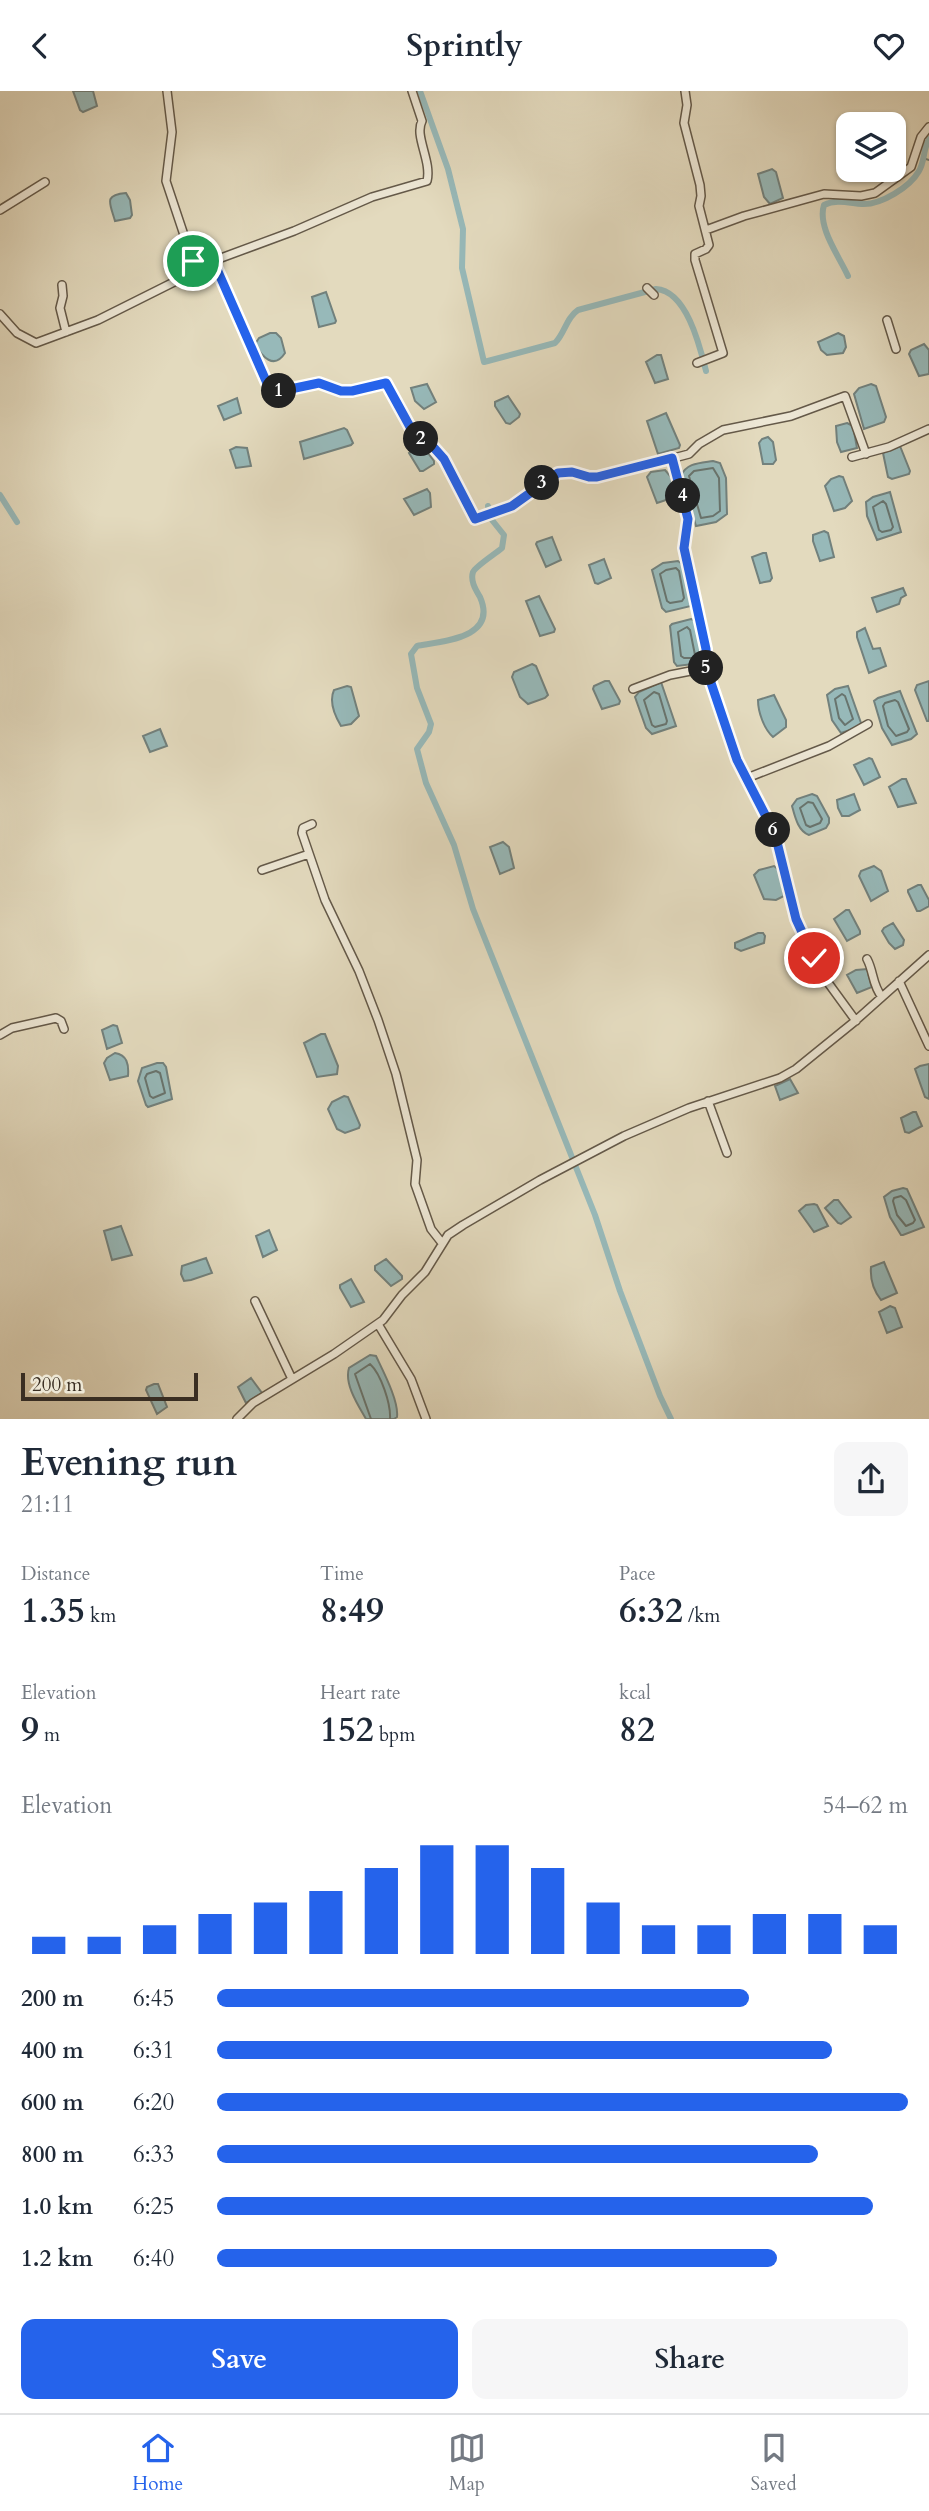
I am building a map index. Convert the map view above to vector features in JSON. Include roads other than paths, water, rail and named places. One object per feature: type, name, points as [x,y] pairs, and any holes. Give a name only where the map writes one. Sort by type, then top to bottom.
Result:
[{"type":"street","points":[[167,91],[172,132],[166,181],[196,271]]},
{"type":"street","points":[[0,314],[17,333],[36,343],[129,306],[213,265],[221,258],[294,231],[372,197],[427,181],[428,166],[419,129],[422,118],[412,91]]},
{"type":"street","points":[[685,91],[687,105],[684,123],[700,185],[699,206],[708,247],[695,254],[695,260],[723,353],[698,363]]},
{"type":"street","points":[[706,230],[744,216],[824,194],[861,196],[875,193],[911,167],[921,137],[929,127]]},
{"type":"street","points":[[0,210],[45,182]]},
{"type":"street","points":[[213,265],[219,272],[270,390],[281,391],[319,383],[341,391],[352,391],[386,383],[415,436],[427,440],[444,459],[475,519],[521,500],[558,473],[572,472],[597,477],[689,454],[699,444],[723,430],[791,415],[845,396],[866,454]]},
{"type":"street","points":[[62,285],[60,308],[66,332]]},
{"type":"street","points":[[648,288],[654,295]]},
{"type":"street","points":[[887,320],[896,349]]},
{"type":"street","points":[[852,457],[889,447],[929,429]]},
{"type":"street","points":[[672,458],[688,519],[684,548],[706,649],[706,668],[734,751],[775,834],[792,905],[803,936],[829,984],[856,1021]]},
{"type":"street","points":[[633,689],[670,675],[706,668]]},
{"type":"street","points":[[747,778],[829,746],[868,725]]},
{"type":"street","points":[[312,824],[302,830],[309,853],[325,900],[379,1020],[396,1074],[416,1160],[415,1184],[431,1229],[442,1243]]},
{"type":"street","points":[[262,870],[309,853]]},
{"type":"street","points":[[237,1419],[253,1403],[378,1324],[425,1272],[442,1243],[463,1225],[579,1159],[664,1118],[780,1078],[796,1069],[856,1021],[929,954]]},
{"type":"street","points":[[867,959],[874,974],[873,982],[882,997]]},
{"type":"street","points":[[899,981],[929,1046]]},
{"type":"street","points":[[0,1035],[12,1028],[56,1018],[61,1021],[64,1029]]},
{"type":"street","points":[[708,1101],[727,1153]]},
{"type":"street","points":[[255,1301],[292,1380]]},
{"type":"street","points":[[378,1324],[411,1379],[426,1419]]},
{"type":"water","points":[[73,91],[93,91],[97,106],[83,112]]},
{"type":"water","points":[[772,169],[776,172],[783,198],[770,204],[764,197],[758,174]]},
{"type":"water","points":[[126,193],[132,215],[130,218],[115,221],[110,205],[111,198]]},
{"type":"water","points":[[326,292],[336,321],[319,327],[312,297]]},
{"type":"water","points":[[276,333],[281,338],[285,353],[277,361],[268,360],[255,344],[259,338]]},
{"type":"water","points":[[838,333],[844,336],[846,347],[843,353],[827,355],[818,342]]},
{"type":"water","points":[[924,344],[929,350],[929,374],[919,376],[909,354],[911,350]]},
{"type":"water","points":[[661,355],[668,379],[655,383],[646,362]]},
{"type":"water","points":[[427,384],[436,402],[424,409],[415,401],[411,388]]},
{"type":"water","points":[[871,384],[876,386],[886,417],[884,422],[864,429],[854,394],[859,388]]},
{"type":"water","points":[[508,396],[520,414],[510,424],[506,423],[495,406],[495,402]]},
{"type":"water","points":[[237,398],[241,413],[224,420],[218,406]]},
{"type":"water","points":[[666,413],[680,445],[679,448],[658,454],[647,421]]},
{"type":"water","points":[[847,423],[853,426],[857,448],[841,452],[836,426]]},
{"type":"water","points":[[344,428],[353,443],[351,445],[304,459],[300,442]]},
{"type":"water","points":[[768,437],[773,442],[776,460],[773,464],[763,464],[759,443]]},
{"type":"water","points":[[421,444],[434,461],[434,464],[423,471],[420,471],[409,453]]},
{"type":"water","points":[[900,446],[910,471],[909,474],[892,479],[888,477],[883,453]]},
{"type":"water","points":[[236,447],[247,448],[251,466],[236,468],[230,450]]},
{"type":"water","points":[[713,461],[720,463],[726,478],[727,514],[716,522],[696,526],[681,476],[690,466]]},
{"type":"water","points":[[665,470],[671,477],[675,497],[657,503],[647,477],[651,472]]},
{"type":"water","points":[[843,477],[852,501],[845,508],[834,511],[825,486],[831,479]]},
{"type":"water","points":[[427,489],[431,507],[414,515],[404,499]]},
{"type":"water","points":[[890,492],[901,532],[877,540],[867,516],[866,502]]},
{"type":"water","points":[[824,531],[828,533],[834,557],[820,561],[813,535]]},
{"type":"water","points":[[552,537],[561,560],[546,567],[536,544]]},
{"type":"water","points":[[766,553],[772,578],[760,583],[752,557]]},
{"type":"water","points":[[604,559],[611,578],[598,584],[595,583],[589,565]]},
{"type":"water","points":[[678,561],[685,566],[693,602],[691,606],[666,612],[662,608],[652,570],[663,563]]},
{"type":"water","points":[[903,588],[906,595],[901,598],[899,604],[877,612],[872,598]]},
{"type":"water","points":[[539,596],[555,629],[554,632],[540,636],[526,601]]},
{"type":"water","points":[[691,619],[696,621],[703,659],[701,663],[677,666],[674,662],[670,626]]},
{"type":"water","points":[[865,628],[873,649],[880,648],[886,666],[869,673],[857,637],[857,632]]},
{"type":"water","points":[[532,664],[536,666],[548,695],[528,704],[520,697],[512,677],[514,672]]},
{"type":"water","points":[[609,681],[620,701],[619,704],[602,709],[593,689]]},
{"type":"water","points":[[929,681],[927,721],[915,690],[917,685]]},
{"type":"water","points":[[661,682],[676,726],[652,734],[646,728],[635,697],[639,692]]},
{"type":"water","points":[[848,686],[861,723],[856,728],[841,733],[832,720],[827,695],[835,689]]},
{"type":"water","points":[[351,687],[359,716],[351,724],[341,726],[332,699],[334,690]]},
{"type":"water","points":[[900,691],[917,734],[911,739],[892,745],[882,728],[874,701]]},
{"type":"water","points":[[774,695],[786,720],[786,727],[773,737],[762,720],[758,700]]},
{"type":"water","points":[[160,729],[167,746],[150,752],[143,736]]},
{"type":"water","points":[[869,758],[880,777],[864,785],[854,765]]},
{"type":"water","points":[[906,779],[916,803],[898,807],[889,787]]},
{"type":"water","points":[[812,794],[817,796],[829,823],[826,828],[809,835],[800,827],[792,806],[797,799]]},
{"type":"water","points":[[854,794],[860,810],[849,816],[842,816],[837,800]]},
{"type":"water","points":[[503,842],[509,847],[514,868],[500,874],[490,847]]},
{"type":"water","points":[[774,866],[779,870],[784,896],[776,900],[764,899],[754,875],[759,870]]},
{"type":"water","points":[[874,866],[881,871],[888,891],[871,901],[859,876],[861,871]]},
{"type":"water","points":[[921,885],[929,900],[929,906],[920,911],[917,911],[908,892]]},
{"type":"water","points":[[849,910],[860,931],[860,934],[847,941],[834,919]]},
{"type":"water","points":[[893,923],[904,940],[903,945],[895,949],[882,931]]},
{"type":"water","points":[[758,933],[765,936],[764,943],[741,951],[735,948],[735,943]]},
{"type":"water","points":[[867,969],[872,987],[857,993],[847,975],[856,970]]},
{"type":"water","points":[[117,1026],[122,1043],[107,1049],[102,1030]]},
{"type":"water","points":[[325,1034],[338,1066],[337,1074],[317,1077],[304,1043]]},
{"type":"water","points":[[115,1053],[126,1061],[128,1076],[110,1080],[104,1063]]},
{"type":"water","points":[[163,1063],[166,1067],[172,1099],[148,1107],[138,1081],[142,1068]]},
{"type":"water","points":[[929,1064],[929,1099],[925,1097],[915,1069]]},
{"type":"water","points":[[790,1079],[798,1093],[780,1100],[775,1086]]},
{"type":"water","points":[[344,1096],[348,1097],[360,1125],[359,1128],[345,1133],[337,1129],[328,1109],[332,1102]]},
{"type":"water","points":[[916,1112],[922,1126],[909,1133],[905,1132],[901,1118]]},
{"type":"water","points":[[903,1188],[907,1189],[924,1227],[901,1235],[890,1217],[884,1197]]},
{"type":"water","points":[[838,1200],[851,1217],[841,1224],[825,1208]]},
{"type":"water","points":[[814,1204],[828,1226],[814,1232],[799,1211],[806,1205]]},
{"type":"water","points":[[121,1226],[132,1255],[112,1260],[104,1231]]},
{"type":"water","points":[[269,1230],[277,1250],[263,1257],[256,1236]]},
{"type":"water","points":[[206,1258],[212,1273],[184,1281],[182,1266]]},
{"type":"water","points":[[386,1259],[402,1276],[402,1279],[391,1286],[375,1270],[375,1266]]},
{"type":"water","points":[[884,1262],[897,1293],[881,1300],[873,1285],[871,1267]]},
{"type":"water","points":[[351,1279],[364,1302],[351,1307],[340,1285]]},
{"type":"water","points":[[890,1306],[895,1308],[902,1327],[887,1333],[879,1312]]},
{"type":"water","points":[[370,1355],[376,1356],[393,1395],[397,1410],[397,1417],[394,1419],[366,1419],[350,1387],[349,1368]]},
{"type":"water","points":[[251,1378],[262,1393],[246,1403],[238,1387]]},
{"type":"water","points":[[158,1384],[167,1407],[157,1414],[146,1390]]},
{"type":"waterway","points":[[420,91],[448,169],[463,229],[462,268],[484,362],[555,343],[578,310],[656,289],[667,292],[684,309],[696,335],[706,371]]},
{"type":"waterway","points":[[848,276],[826,232],[824,205],[838,202],[870,204],[894,194],[919,171],[929,139]]},
{"type":"waterway","points":[[923,158],[929,160]]},
{"type":"waterway","points":[[0,495],[17,522]]},
{"type":"waterway","points":[[488,506],[492,520],[504,535],[502,548],[482,563],[472,575],[484,611],[482,621],[465,635],[417,646],[411,654],[417,688],[431,724],[429,732],[417,749],[426,783],[454,845],[473,909],[595,1215],[620,1291],[671,1419]]}]
